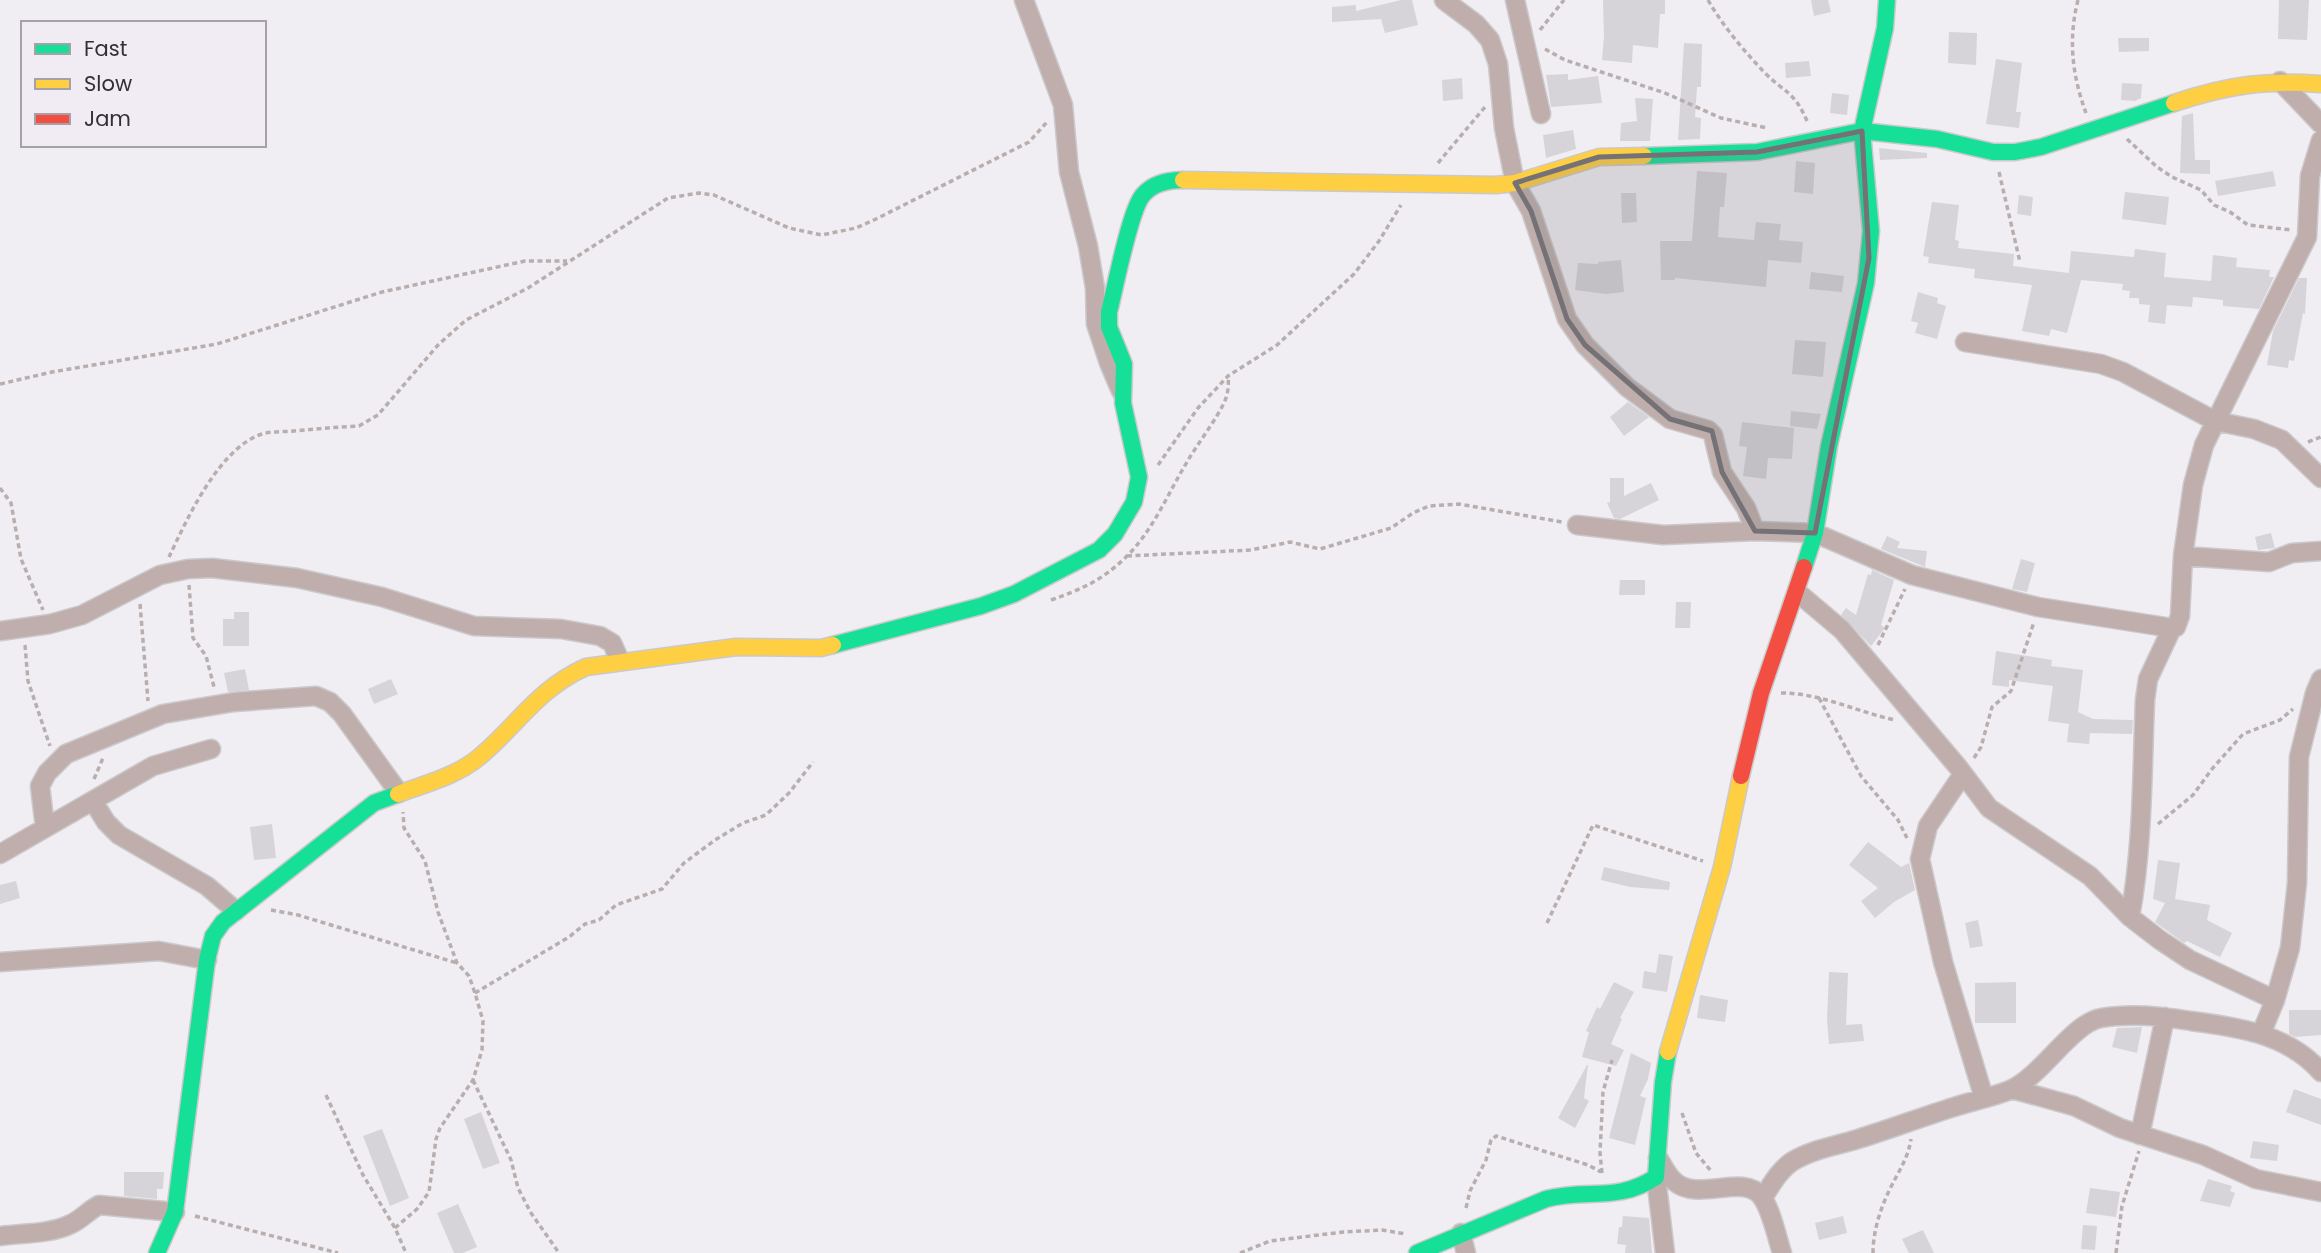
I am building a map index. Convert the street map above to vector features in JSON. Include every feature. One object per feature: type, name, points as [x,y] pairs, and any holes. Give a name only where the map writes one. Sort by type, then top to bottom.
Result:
[{"type":"street","points":[[157,1253],[175,1212],[207,960],[213,936],[241,908],[374,803],[468,765],[489,749],[541,695],[566,676],[586,667],[736,647],[821,648],[981,606],[1022,591],[1099,550],[1115,534],[1137,496],[1139,477],[1123,396],[1096,324],[1095,289],[1069,172],[1063,105],[1024,0]]},
{"type":"street","points":[[1444,0],[1476,24],[1490,40],[1498,64],[1504,128],[1515,183],[1531,211],[1567,319],[1585,345],[1627,387],[1670,419],[1708,430],[1713,435],[1722,472],[1746,508],[1755,531]]},
{"type":"street","points":[[1515,0],[1529,43],[1541,114]]},
{"type":"street","points":[[1665,1253],[1656,1177],[1663,1082],[1669,1045],[1722,867],[1761,693],[1815,533],[1829,446],[1869,258],[1871,231],[1862,131],[1885,28],[1887,0]]},
{"type":"street","points":[[1123,396],[1124,368],[1109,327],[1109,312],[1136,206],[1146,190],[1171,180],[1496,185],[1515,183],[1599,157],[1757,152],[1862,131],[1937,139],[1993,152],[2015,152],[2041,147],[2196,96],[2252,83],[2280,81],[2321,84]]},
{"type":"street","points":[[2280,81],[2321,124]]},
{"type":"street","points":[[1577,525],[1663,535],[1755,531],[1815,533],[1912,575],[2038,607],[2176,627],[2179,622],[2183,556],[2193,485],[2204,445],[2307,237],[2310,176],[2321,140]]},
{"type":"street","points":[[1965,342],[2101,364],[2123,372],[2215,421],[2255,429],[2282,440],[2321,478]]},
{"type":"street","points":[[2183,556],[2269,562],[2292,553],[2321,551]]},
{"type":"street","points":[[0,632],[50,624],[82,615],[160,575],[188,569],[212,568],[298,578],[382,597],[474,626],[561,629],[600,636],[611,643],[620,661]]},
{"type":"street","points":[[1797,592],[1842,630],[1964,774],[1989,808],[2090,876],[2130,917],[2190,960],[2275,1000]]},
{"type":"street","points":[[2130,917],[2141,837],[2145,700],[2148,680],[2172,628]]},
{"type":"street","points":[[2261,1034],[2275,1000],[2290,948],[2298,883],[2299,757],[2318,686]]},
{"type":"street","points":[[45,828],[40,786],[47,773],[66,754],[163,714],[216,704],[316,696],[330,702],[342,714],[399,793]]},
{"type":"street","points":[[0,854],[45,828],[92,793],[153,765],[211,748]]},
{"type":"street","points":[[1964,774],[1928,826],[1920,859],[1947,974],[1984,1098]]},
{"type":"street","points":[[92,793],[106,822],[119,835],[241,908]]},
{"type":"street","points":[[0,962],[159,951],[207,960]]},
{"type":"street","points":[[2142,1135],[2165,1017]]},
{"type":"street","points":[[1763,1198],[1791,1162],[1819,1149],[1856,1140],[2012,1089],[2044,1064],[2084,1025],[2098,1018],[2165,1017],[2237,1027],[2293,1048],[2321,1072]]},
{"type":"street","points":[[2012,1089],[2074,1106],[2256,1178],[2321,1192]]},
{"type":"street","points":[[1658,1158],[1674,1181],[1683,1186],[1697,1189],[1753,1189],[1763,1198],[1782,1253]]},
{"type":"street","points":[[1417,1253],[1452,1236],[1552,1197],[1629,1193],[1643,1188],[1656,1177]]},
{"type":"street","points":[[0,1236],[72,1224],[99,1205],[175,1212]]},
{"type":"street","points":[[1452,1236],[1466,1253]]},
{"type":"path","points":[[1564,0],[1529,43],[1564,60],[1665,93],[1721,118],[1771,129]]},
{"type":"path","points":[[1708,0],[1735,38],[1766,74],[1794,96],[1815,139]]},
{"type":"path","points":[[2078,0],[2072,47],[2075,83],[2092,131]]},
{"type":"path","points":[[1437,165],[1501,88]]},
{"type":"path","points":[[160,575],[193,507],[208,483],[237,449],[249,440],[264,433],[359,426],[369,421],[378,415],[450,332],[466,320],[528,288],[668,198],[691,194],[714,195],[789,228],[822,235],[856,228],[1030,142],[1063,105]]},
{"type":"path","points":[[2110,125],[2157,167],[2201,190],[2214,205],[2248,225],[2290,229],[2307,237]]},
{"type":"path","points":[[1993,152],[2007,199],[2020,262]]},
{"type":"path","points":[[1137,496],[1198,408],[1228,376],[1277,345],[1354,274],[1379,241],[1414,184]]},
{"type":"path","points":[[0,384],[52,372],[217,344],[382,292],[525,261],[570,261]]},
{"type":"path","points":[[0,488],[11,503],[21,559],[50,624]]},
{"type":"path","points":[[1127,556],[1251,550],[1290,542],[1320,548],[1391,528],[1429,506],[1459,504],[1577,525]]},
{"type":"path","points":[[188,569],[193,638],[206,656],[216,704]]},
{"type":"path","points":[[1870,663],[1912,575]]},
{"type":"path","points":[[138,585],[149,721]]},
{"type":"path","points":[[1964,774],[1981,747],[1992,707],[2011,691],[2038,607]]},
{"type":"path","points":[[24,629],[28,681],[56,764]]},
{"type":"path","points":[[2141,837],[2193,795],[2243,734],[2280,720],[2318,686]]},
{"type":"path","points":[[1761,693],[1802,693],[1900,721]]},
{"type":"path","points":[[1819,698],[1861,776],[1898,820],[1920,859]]},
{"type":"path","points":[[92,793],[112,735]]},
{"type":"path","points":[[475,993],[569,937],[585,924],[599,920],[616,905],[662,889],[684,863],[715,840],[743,823],[766,815],[789,793],[813,762]]},
{"type":"path","points":[[395,1228],[417,1209],[429,1192],[440,1128],[473,1080],[482,1050],[482,1021],[475,993],[468,976],[457,963],[438,912],[425,861],[404,828],[403,804],[399,793]]},
{"type":"path","points":[[1547,923],[1593,825],[1722,867]]},
{"type":"path","points":[[241,908],[298,915],[457,963]]},
{"type":"path","points":[[1601,1172],[1603,1092],[1612,1060]]},
{"type":"path","points":[[473,1080],[511,1160],[518,1188],[531,1213],[559,1253]]},
{"type":"path","points":[[1663,1082],[1683,1114],[1696,1153],[1710,1171],[1731,1189]]},
{"type":"path","points":[[326,1095],[363,1175],[395,1228],[406,1253]]},
{"type":"path","points":[[1873,1253],[1881,1213],[1890,1189],[1907,1158],[1913,1120]]},
{"type":"path","points":[[2116,1253],[2122,1206],[2142,1135]]},
{"type":"path","points":[[1240,1253],[1270,1241],[1343,1232],[1382,1230],[1452,1236],[1486,1160],[1491,1140],[1496,1136],[1588,1165],[1629,1193]]},
{"type":"path","points":[[175,1212],[338,1253]]},
{"type":"highlighted area","points":[[1862,131],[1869,258],[1815,533],[1755,531],[1722,472],[1712,431],[1670,419],[1585,345],[1567,319],[1531,211],[1515,183],[1599,157],[1757,152]]},
{"type":"building","points":[[1401,0],[1412,0],[1418,25],[1385,33],[1381,19],[1332,22],[1332,7],[1356,5],[1356,11]]},
{"type":"building","points":[[1603,0],[1665,0],[1665,14],[1660,14],[1658,48],[1633,45],[1632,63],[1602,60]]},
{"type":"building","points":[[1811,0],[1828,0],[1831,12],[1814,16]]},
{"type":"building","points":[[2279,0],[2309,0],[2307,40],[2278,39]]},
{"type":"building","points":[[1949,32],[1977,33],[1976,65],[1948,63]]},
{"type":"building","points":[[2118,38],[2149,38],[2149,51],[2119,52]]},
{"type":"building","points":[[1684,43],[1702,44],[1701,87],[1697,87],[1695,117],[1701,118],[1700,139],[1678,140]]},
{"type":"building","points":[[1996,59],[2022,63],[2016,112],[2021,112],[2019,128],[1986,124]]},
{"type":"building","points":[[1809,61],[1811,76],[1786,78],[1785,63]]},
{"type":"building","points":[[1568,74],[1568,80],[1598,76],[1602,103],[1551,107],[1546,75]]},
{"type":"building","points":[[1462,78],[1463,99],[1443,101],[1442,80]]},
{"type":"building","points":[[2122,83],[2142,84],[2141,98],[2135,101],[2121,100]]},
{"type":"building","points":[[1832,93],[1849,95],[1847,115],[1830,113]]},
{"type":"building","points":[[1635,98],[1653,99],[1650,141],[1620,141],[1621,123],[1637,121]]},
{"type":"building","points":[[2193,113],[2195,160],[2210,160],[2210,174],[2180,173],[2182,116]]},
{"type":"building","points":[[1573,130],[1576,149],[1546,158],[1543,135]]},
{"type":"building","points":[[1879,148],[1927,153],[1927,158],[1880,160]]},
{"type":"building","points":[[1796,161],[1815,163],[1813,194],[1794,192]]},
{"type":"building","points":[[1697,171],[1727,173],[1724,207],[1720,207],[1718,237],[1754,240],[1756,222],[1781,224],[1779,240],[1803,242],[1801,263],[1768,260],[1766,287],[1675,278],[1661,280],[1660,241],[1692,241]]},
{"type":"building","points":[[2273,171],[2276,186],[2218,196],[2215,181]]},
{"type":"building","points":[[2125,192],[2169,197],[2166,225],[2122,219]]},
{"type":"building","points":[[1621,193],[1636,193],[1637,222],[1622,223]]},
{"type":"building","points":[[2019,195],[2033,197],[2031,216],[2017,214]]},
{"type":"building","points":[[1932,202],[1959,205],[1955,240],[1959,241],[1958,248],[2014,254],[2013,266],[2069,273],[2071,251],[2134,257],[2135,249],[2166,253],[2164,277],[2211,281],[2213,255],[2237,258],[2236,267],[2270,270],[2269,277],[2274,277],[2259,309],[2223,306],[2223,300],[2193,297],[2192,307],[2167,305],[2165,324],[2148,322],[2150,305],[2139,304],[2139,298],[2129,298],[2130,291],[2122,290],[2123,284],[2081,280],[2067,333],[2051,329],[2049,336],[2022,331],[2032,285],[1974,278],[1975,269],[1928,263],[1929,257],[1923,256]]},
{"type":"building","points":[[1621,260],[1624,292],[1606,294],[1575,290],[1578,263],[1598,264]]},
{"type":"building","points":[[1811,272],[1844,276],[1842,292],[1809,289]]},
{"type":"building","points":[[2299,278],[2307,278],[2305,314],[2303,313],[2294,361],[2289,360],[2288,368],[2267,365],[2273,331]]},
{"type":"building","points":[[1918,292],[1938,298],[1937,303],[1946,306],[1937,339],[1915,333],[1918,323],[1911,321]]},
{"type":"building","points":[[1795,340],[1826,342],[1823,377],[1792,374]]},
{"type":"building","points":[[1628,402],[1649,417],[1624,436],[1610,417]]},
{"type":"building","points":[[1791,411],[1821,414],[1817,429],[1790,426]]},
{"type":"building","points":[[1742,422],[1794,428],[1792,459],[1768,458],[1766,479],[1743,476],[1747,447],[1739,446]]},
{"type":"building","points":[[1610,478],[1624,478],[1624,496],[1651,483],[1659,500],[1620,519],[1614,518],[1607,503],[1610,502]]},
{"type":"building","points":[[2271,533],[2275,548],[2258,550],[2255,537]]},
{"type":"building","points":[[1887,536],[1900,542],[1897,548],[1927,551],[1925,567],[1881,549]]},
{"type":"building","points":[[2021,559],[2035,563],[2027,592],[2012,589]]},
{"type":"building","points":[[1872,570],[1894,580],[1881,625],[1885,628],[1871,646],[1841,615],[1846,608],[1856,615],[1868,574],[1871,575]]},
{"type":"building","points":[[1620,580],[1645,580],[1645,595],[1619,595]]},
{"type":"building","points":[[1676,602],[1691,602],[1690,628],[1675,628]]},
{"type":"building","points":[[234,612],[249,612],[249,646],[223,646],[223,619],[234,619]]},
{"type":"building","points":[[1996,651],[2052,660],[2051,666],[2083,670],[2078,712],[2093,719],[2133,720],[2132,734],[2090,733],[2089,744],[2067,742],[2069,724],[2048,721],[2053,686],[2009,680],[2009,687],[1992,685]]},
{"type":"building","points":[[245,669],[249,690],[228,692],[224,673]]},
{"type":"building","points":[[391,679],[398,694],[374,704],[368,689]]},
{"type":"building","points":[[272,824],[276,858],[254,860],[250,827]]},
{"type":"building","points":[[1868,842],[1901,867],[1909,863],[1915,890],[1894,902],[1875,918],[1861,901],[1878,888],[1849,865]]},
{"type":"building","points":[[2158,860],[2180,863],[2175,899],[2210,905],[2207,920],[2232,933],[2220,957],[2187,941],[2184,943],[2155,922],[2165,903],[2153,899]]},
{"type":"building","points":[[1604,867],[1670,882],[1669,890],[1630,887],[1601,880]]},
{"type":"building","points":[[16,881],[20,898],[0,904],[0,885]]},
{"type":"building","points":[[1978,920],[1983,946],[1970,948],[1965,923]]},
{"type":"building","points":[[1659,954],[1673,956],[1667,992],[1642,988],[1644,971],[1656,973]]},
{"type":"building","points":[[1829,972],[1848,973],[1846,1025],[1862,1024],[1864,1041],[1829,1044]]},
{"type":"building","points":[[1614,982],[1634,992],[1620,1018],[1622,1019],[1611,1044],[1624,1050],[1616,1066],[1582,1057],[1589,1032],[1586,1031],[1597,1007],[1600,1009]]},
{"type":"building","points":[[2016,982],[2016,1023],[1975,1023],[1975,983]]},
{"type":"building","points":[[1700,995],[1728,1000],[1725,1022],[1697,1018]]},
{"type":"building","points":[[2289,1010],[2321,1010],[2321,1035],[2295,1037],[2289,1034]]},
{"type":"building","points":[[2142,1027],[2137,1053],[2112,1047],[2117,1028]]},
{"type":"building","points":[[1631,1053],[1651,1063],[1648,1079],[1640,1096],[1646,1098],[1635,1145],[1609,1138]]},
{"type":"building","points":[[1587,1065],[1584,1098],[1589,1101],[1575,1128],[1558,1118]]},
{"type":"building","points":[[2294,1089],[2321,1099],[2321,1125],[2286,1112]]},
{"type":"building","points":[[481,1112],[500,1163],[483,1169],[464,1119]]},
{"type":"building","points":[[382,1129],[409,1198],[390,1206],[363,1136]]},
{"type":"building","points":[[2253,1141],[2279,1145],[2277,1161],[2250,1158]]},
{"type":"building","points":[[124,1172],[164,1172],[163,1189],[157,1189],[157,1199],[124,1196]]},
{"type":"building","points":[[2208,1179],[2232,1186],[2230,1191],[2235,1193],[2230,1207],[2200,1201]]},
{"type":"building","points":[[2090,1188],[2120,1192],[2116,1217],[2086,1213]]},
{"type":"building","points":[[458,1204],[477,1247],[463,1253],[454,1253],[437,1213]]},
{"type":"building","points":[[1623,1216],[1649,1218],[1652,1253],[1625,1253],[1626,1245],[1617,1244]]},
{"type":"building","points":[[1843,1216],[1847,1233],[1819,1240],[1815,1223]]},
{"type":"building","points":[[2083,1225],[2097,1226],[2095,1250],[2081,1249]]},
{"type":"building","points":[[1923,1230],[1934,1253],[1909,1253],[1902,1239]]},
{"type":"traffic: fast","points":[[1804,567],[1815,533],[1829,446],[1866,283],[1871,231],[1862,131],[1885,28],[1887,0]]},
{"type":"traffic: fast","points":[[1644,156],[1757,152],[1862,131],[1937,139],[1993,152],[2015,152],[2041,147],[2174,103]]},
{"type":"traffic: fast","points":[[833,645],[981,606],[1014,594],[1099,550],[1115,534],[1134,502],[1139,477],[1123,403],[1124,364],[1109,327],[1109,312],[1128,232],[1138,203],[1143,195],[1156,185],[1183,180]]},
{"type":"traffic: fast","points":[[157,1253],[175,1212],[207,960],[213,936],[223,922],[374,803],[398,794]]},
{"type":"traffic: fast","points":[[1417,1253],[1546,1199],[1628,1190],[1656,1177],[1663,1082],[1668,1052]]},
{"type":"traffic: slow","points":[[2174,103],[2246,85],[2321,84]]},
{"type":"traffic: slow","points":[[1183,180],[1496,185],[1515,183],[1599,157],[1644,156]]},
{"type":"traffic: slow","points":[[398,794],[440,779],[478,758],[554,686],[586,667],[736,647],[821,648],[833,645]]},
{"type":"traffic: slow","points":[[1668,1052],[1722,867],[1741,776]]},
{"type":"traffic: jam","points":[[1741,776],[1761,693],[1804,567]]}]
